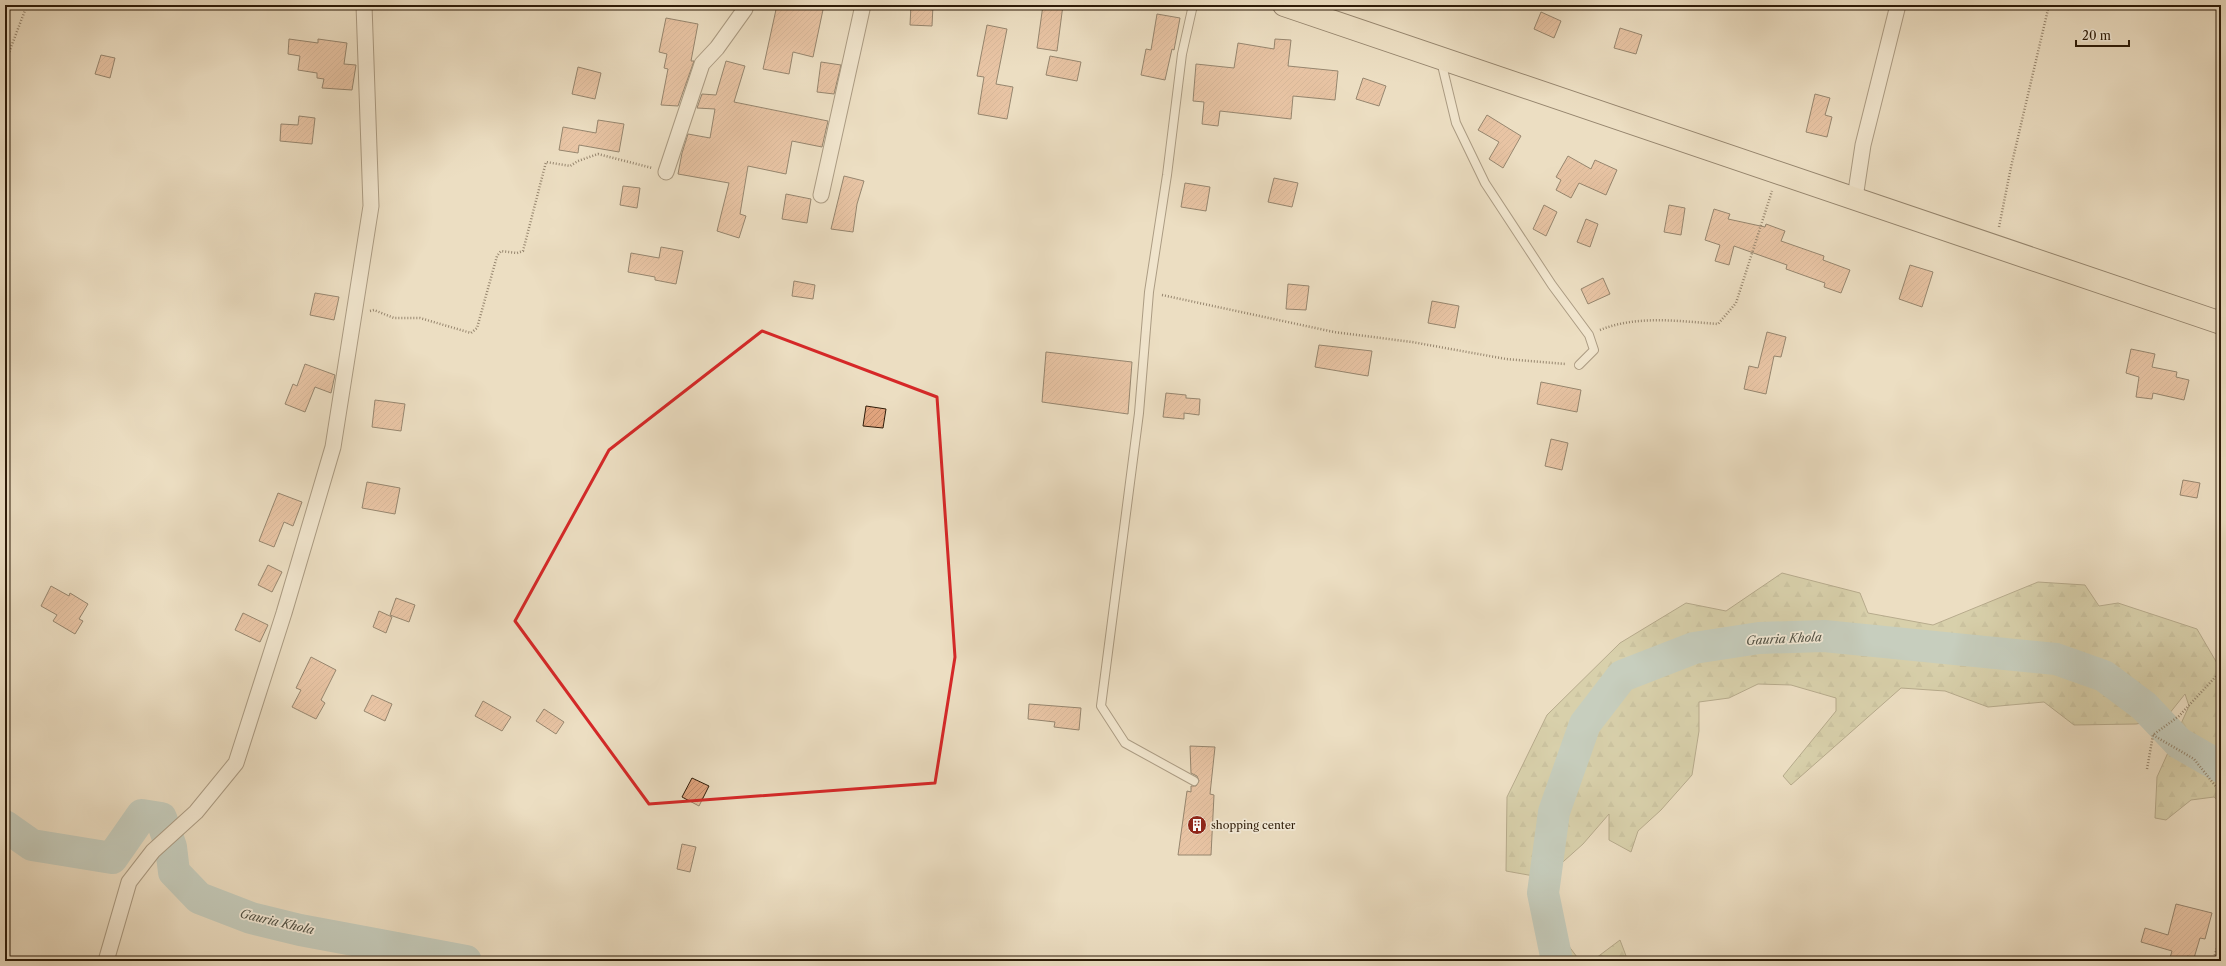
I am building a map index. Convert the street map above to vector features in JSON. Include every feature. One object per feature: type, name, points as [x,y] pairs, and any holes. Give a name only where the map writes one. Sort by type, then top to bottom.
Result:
[{"type":"main road","points":[[1284,5],[1440,59],[1995,245],[2221,323]]},
{"type":"street","points":[[106,961],[129,882],[153,851],[196,812],[236,763],[284,613],[334,447],[372,206],[364,5]]},
{"type":"street","points":[[666,172],[702,64],[717,48],[745,9],[746,5]]},
{"type":"street","points":[[821,195],[863,5]]},
{"type":"street","points":[[1855,198],[1863,145],[1898,5]]},
{"type":"lane","points":[[1193,5],[1182,54],[1167,175],[1149,292],[1139,413],[1101,706],[1125,743],[1194,781]]},
{"type":"lane","points":[[1440,59],[1456,123],[1485,183],[1552,285],[1589,335],[1594,350],[1579,365]]},
{"type":"path","points":[[5,63],[27,5]]},
{"type":"path","points":[[1995,245],[2011,167],[2050,5]]},
{"type":"path","points":[[355,314],[374,310],[394,318],[420,318],[471,333],[477,328],[497,256],[501,251],[517,253],[523,251],[546,162],[570,166],[578,161],[598,154],[666,172]]},
{"type":"path","points":[[1589,335],[1617,323],[1662,319],[1718,324],[1736,303],[1778,172]]},
{"type":"path","points":[[1149,292],[1334,332],[1412,342],[1506,358],[1579,365]]},
{"type":"path","points":[[2147,770],[2153,735],[2179,716],[2221,671]]},
{"type":"path","points":[[2153,735],[2194,759],[2221,793]]},
{"type":"path","points":[[2213,961],[2221,935]]},
{"type":"highlighted area","points":[[762,331],[937,397],[955,657],[935,783],[649,804],[515,621],[609,450]]},
{"type":"green space","points":[[1782,573],[1860,593],[1868,613],[1933,625],[2038,582],[2085,585],[2099,606],[2118,603],[2197,629],[2221,670],[2221,803],[2214,797],[2191,800],[2166,820],[2155,818],[2157,777],[2189,706],[2185,694],[2165,719],[2136,724],[2074,725],[2044,702],[1988,707],[1945,691],[1901,688],[1791,785],[1783,776],[1836,711],[1836,698],[1791,685],[1758,684],[1729,698],[1699,702],[1699,731],[1692,775],[1661,810],[1638,831],[1631,852],[1609,840],[1609,814],[1583,844],[1545,878],[1506,871],[1507,797],[1547,715],[1620,643],[1686,603],[1726,611]]},
{"type":"green space","points":[[1545,940],[1568,945],[1580,961],[1545,961]]},
{"type":"green space","points":[[1620,940],[1628,961],[1592,961]]},
{"type":"building","points":[[777,5],[824,5],[813,57],[793,52],[789,74],[763,69]]},
{"type":"building","points":[[911,5],[933,5],[932,26],[910,25]]},
{"type":"building","points":[[1043,5],[1063,5],[1057,51],[1037,48]]},
{"type":"building","points":[[1541,12],[1561,21],[1554,38],[1534,29]]},
{"type":"building","points":[[1157,14],[1180,18],[1174,50],[1172,49],[1165,80],[1141,75],[1146,49],[1151,50]]},
{"type":"building","points":[[666,18],[698,24],[691,61],[694,61],[678,106],[661,105],[668,69],[664,68],[667,54],[659,52]]},
{"type":"building","points":[[987,25],[1007,29],[996,84],[1013,87],[1007,119],[978,114],[984,77],[977,76]]},
{"type":"building","points":[[1620,28],[1642,35],[1636,54],[1614,48]]},
{"type":"building","points":[[289,39],[318,43],[318,39],[347,43],[344,64],[356,65],[352,90],[322,88],[324,79],[317,78],[317,73],[298,70],[300,56],[288,54]]},
{"type":"building","points":[[1275,39],[1291,40],[1288,66],[1338,71],[1335,100],[1293,96],[1291,119],[1220,111],[1218,126],[1202,124],[1204,102],[1193,101],[1196,64],[1234,68],[1238,43],[1274,49]]},
{"type":"building","points":[[101,55],[115,58],[110,78],[95,74]]},
{"type":"building","points":[[1050,56],[1081,62],[1077,81],[1046,75]]},
{"type":"building","points":[[726,61],[745,66],[734,102],[828,121],[822,147],[792,141],[786,174],[748,166],[740,214],[746,216],[739,238],[717,231],[729,183],[678,174],[682,153],[688,134],[710,138],[715,109],[697,108],[702,94],[716,95]]},
{"type":"building","points":[[821,62],[841,65],[834,94],[817,92]]},
{"type":"building","points":[[578,67],[601,73],[595,99],[572,94]]},
{"type":"building","points":[[1363,78],[1386,86],[1379,106],[1356,99]]},
{"type":"building","points":[[1815,94],[1830,98],[1825,115],[1832,117],[1827,137],[1806,132]]},
{"type":"building","points":[[1487,115],[1521,136],[1503,168],[1489,159],[1499,142],[1478,130]]},
{"type":"building","points":[[299,116],[315,118],[312,144],[280,141],[281,124],[298,125]]},
{"type":"building","points":[[598,120],[624,124],[619,152],[579,145],[578,153],[559,150],[563,127],[596,133]]},
{"type":"building","points":[[1568,156],[1591,169],[1595,160],[1617,170],[1606,195],[1579,183],[1571,198],[1556,190],[1561,180],[1556,177]]},
{"type":"building","points":[[844,176],[864,181],[857,204],[853,232],[831,229]]},
{"type":"building","points":[[1274,178],[1298,183],[1292,207],[1268,202]]},
{"type":"building","points":[[1185,183],[1210,187],[1206,211],[1181,207]]},
{"type":"building","points":[[623,186],[640,188],[637,208],[620,205]]},
{"type":"building","points":[[786,194],[811,199],[807,223],[782,219]]},
{"type":"building","points":[[1544,205],[1557,212],[1546,236],[1533,229]]},
{"type":"building","points":[[1669,205],[1685,208],[1681,235],[1664,232]]},
{"type":"building","points":[[1714,209],[1730,214],[1728,219],[1765,227],[1766,224],[1785,231],[1781,241],[1824,256],[1823,260],[1850,270],[1841,293],[1824,287],[1825,283],[1786,269],[1787,265],[1734,246],[1729,265],[1715,261],[1720,245],[1705,240]]},
{"type":"building","points":[[1586,219],[1598,224],[1590,247],[1577,242]]},
{"type":"building","points":[[661,247],[683,251],[676,284],[655,280],[655,277],[628,272],[631,253],[659,258]]},
{"type":"building","points":[[1910,265],[1933,272],[1922,307],[1899,299]]},
{"type":"building","points":[[1603,278],[1610,294],[1588,304],[1581,289]]},
{"type":"building","points":[[794,281],[815,285],[813,299],[792,296]]},
{"type":"building","points":[[1288,284],[1309,286],[1306,310],[1286,309]]},
{"type":"building","points":[[315,293],[339,297],[334,320],[310,315]]},
{"type":"building","points":[[1432,301],[1459,306],[1455,328],[1428,323]]},
{"type":"building","points":[[1767,332],[1786,337],[1781,357],[1774,356],[1766,394],[1744,389],[1749,366],[1758,368]]},
{"type":"building","points":[[1319,345],[1372,351],[1368,376],[1315,367]]},
{"type":"building","points":[[2131,349],[2155,354],[2152,367],[2177,372],[2176,377],[2189,380],[2184,400],[2153,393],[2152,399],[2136,397],[2139,377],[2126,373]]},
{"type":"building","points":[[1046,352],[1132,362],[1128,414],[1042,402]]},
{"type":"building","points":[[305,364],[335,375],[331,393],[315,387],[305,412],[285,404],[293,384],[297,386]]},
{"type":"building","points":[[1541,382],[1581,390],[1577,412],[1537,404]]},
{"type":"building","points":[[1166,393],[1186,395],[1186,398],[1200,399],[1199,415],[1184,413],[1184,419],[1163,417]]},
{"type":"building","points":[[375,400],[405,404],[401,431],[372,427]]},
{"type":"building","points":[[866,406],[886,409],[883,428],[863,426]]},
{"type":"building","points":[[1551,439],[1568,443],[1562,470],[1545,466]]},
{"type":"building","points":[[2183,480],[2200,483],[2197,498],[2180,495]]},
{"type":"building","points":[[367,482],[400,488],[395,514],[362,508]]},
{"type":"building","points":[[278,493],[302,502],[293,526],[284,522],[274,547],[259,541]]},
{"type":"building","points":[[268,565],[282,572],[272,592],[258,585]]},
{"type":"building","points":[[51,586],[69,596],[70,593],[88,604],[79,619],[83,621],[75,634],[53,621],[57,615],[41,606]]},
{"type":"building","points":[[396,598],[415,605],[409,622],[390,615]]},
{"type":"building","points":[[379,611],[392,617],[386,633],[373,627]]},
{"type":"building","points":[[243,613],[268,625],[260,642],[235,630]]},
{"type":"building","points":[[311,657],[336,670],[321,700],[325,703],[316,719],[292,707],[301,690],[296,688]]},
{"type":"building","points":[[372,695],[392,704],[385,721],[364,711]]},
{"type":"building","points":[[483,701],[511,717],[502,731],[475,716]]},
{"type":"building","points":[[1029,704],[1081,708],[1079,730],[1054,727],[1055,722],[1028,719]]},
{"type":"building","points":[[544,709],[564,722],[556,734],[536,721]]},
{"type":"building","name":"shopping center","points":[[1190,746],[1215,747],[1210,794],[1214,795],[1211,855],[1178,855],[1187,791],[1191,792],[1191,786],[1196,786],[1199,781],[1197,776],[1191,773]]},
{"type":"building","points":[[692,778],[709,786],[699,806],[682,797]]},
{"type":"building","points":[[682,844],[696,847],[690,872],[677,869]]},
{"type":"building","points":[[2176,904],[2212,913],[2205,939],[2200,938],[2194,958],[2187,956],[2186,961],[2169,961],[2172,951],[2141,942],[2145,928],[2168,935]]},
{"type":"waterway","name":"Gauria Khola","points":[[1557,961],[1543,893],[1554,812],[1585,724],[1622,676],[1694,648],[1759,638],[1824,636],[2056,659],[2104,676],[2144,706],[2179,743],[2221,767]]},
{"type":"waterway","name":"Gauria Khola","points":[[5,826],[32,845],[112,858],[142,815],[161,818],[171,847],[174,872],[199,898],[251,918],[300,930],[466,961]]},
{"type":"place","name":"shopping center","points":[[1197,825]]}]
